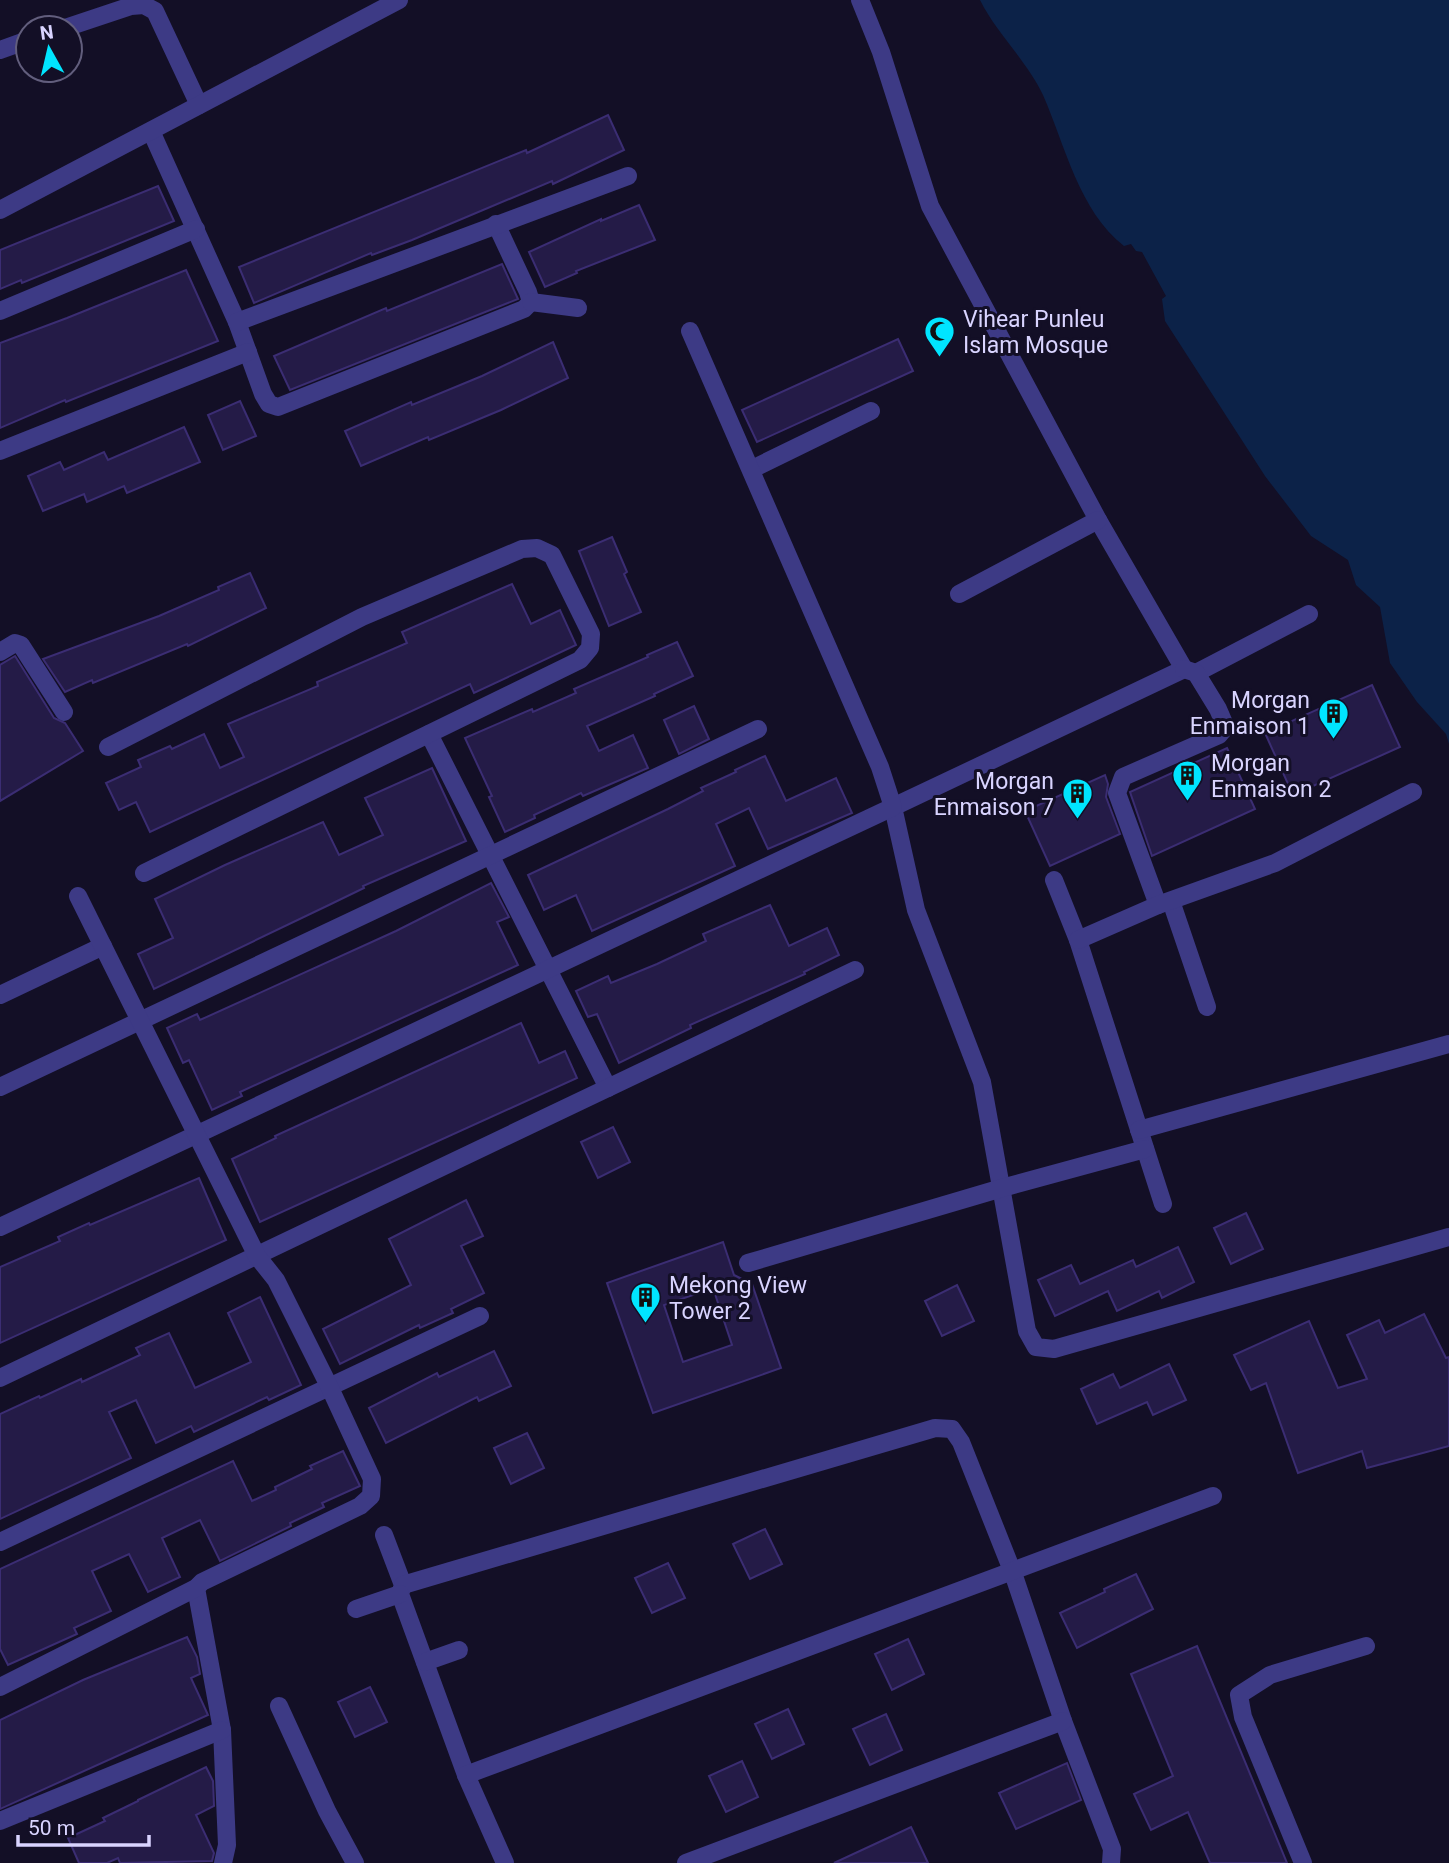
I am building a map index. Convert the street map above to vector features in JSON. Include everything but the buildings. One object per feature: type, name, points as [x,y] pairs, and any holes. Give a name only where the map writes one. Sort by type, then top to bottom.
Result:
[{"type":"street","points":[[0,210],[399,0]]},
{"type":"street","points":[[860,0],[881,52],[930,206],[1098,520],[1190,671],[1218,709],[1224,723],[1224,729],[1219,735],[1124,778],[1118,786],[1118,793],[1207,1007]]},
{"type":"street","points":[[84,22],[131,6],[144,5],[155,11],[199,105]]},
{"type":"street","points":[[151,131],[237,322],[269,404],[278,407],[524,309],[531,302]]},
{"type":"street","points":[[237,322],[628,176]]},
{"type":"street","points":[[496,224],[531,302]]},
{"type":"street","points":[[0,312],[196,229]]},
{"type":"street","points":[[531,302],[578,308]]},
{"type":"street","points":[[690,331],[880,767],[893,807],[916,910],[982,1082],[1027,1331],[1036,1347],[1054,1349],[1449,1237]]},
{"type":"street","points":[[0,451],[248,352]]},
{"type":"street","points":[[752,469],[871,411]]},
{"type":"street","points":[[959,594],[1098,520]]},
{"type":"street","points":[[108,747],[362,617],[522,549],[537,548],[552,555],[591,634],[590,648],[580,660],[144,873]]},
{"type":"street","points":[[0,1227],[1309,614]]},
{"type":"street","points":[[0,652],[15,643],[21,645],[64,712]]},
{"type":"street","points":[[0,1087],[758,729]]},
{"type":"street","points":[[429,734],[608,1088]]},
{"type":"street","points":[[1078,940],[1165,903],[1275,863],[1413,792]]},
{"type":"street","points":[[1054,880],[1078,940],[1163,1204]]},
{"type":"street","points":[[0,1687],[196,1588],[202,1582],[360,1506],[371,1496],[372,1479],[330,1388],[276,1280],[257,1256],[78,896]]},
{"type":"street","points":[[0,995],[103,946]]},
{"type":"street","points":[[0,1378],[855,970]]},
{"type":"street","points":[[1139,1130],[1449,1044]]},
{"type":"street","points":[[748,1263],[1145,1149]]},
{"type":"street","points":[[0,1542],[480,1316]]},
{"type":"street","points":[[356,1609],[401,1589],[935,1428],[952,1429],[961,1442],[1013,1573],[1063,1721],[1112,1849],[1111,1863]]},
{"type":"street","points":[[466,1775],[1013,1573],[1213,1496]]},
{"type":"street","points":[[384,1535],[425,1662],[466,1775],[505,1863]]},
{"type":"street","points":[[196,1588],[222,1730],[227,1844],[223,1863]]},
{"type":"street","points":[[1303,1863],[1243,1717],[1239,1695],[1270,1675],[1366,1646]]},
{"type":"street","points":[[425,1662],[459,1650]]},
{"type":"street","points":[[279,1706],[327,1811],[355,1863]]},
{"type":"street","points":[[686,1863],[1063,1721]]},
{"type":"street","points":[[0,1821],[222,1730]]},
{"type":"water","points":[[980,0],[1449,0],[1449,744],[1446,734],[1417,702],[1390,663],[1380,607],[1356,585],[1348,560],[1311,536],[1265,476],[1165,321],[1162,299],[1166,296],[1142,252],[1136,251],[1131,244],[1124,246],[1095,215],[1075,176],[1043,95]]},
{"type":"place","name":"Vihear Punleu Islam Mosque","points":[[940,359]]},
{"type":"place","name":"Morgan Enmaison 1","points":[[1333,740]]},
{"type":"place","name":"Morgan Enmaison 2","points":[[1188,803]]},
{"type":"place","name":"Morgan Enmaison 7","points":[[1077,821]]},
{"type":"place","name":"Mekong View Tower 2","points":[[646,1325]]}]
